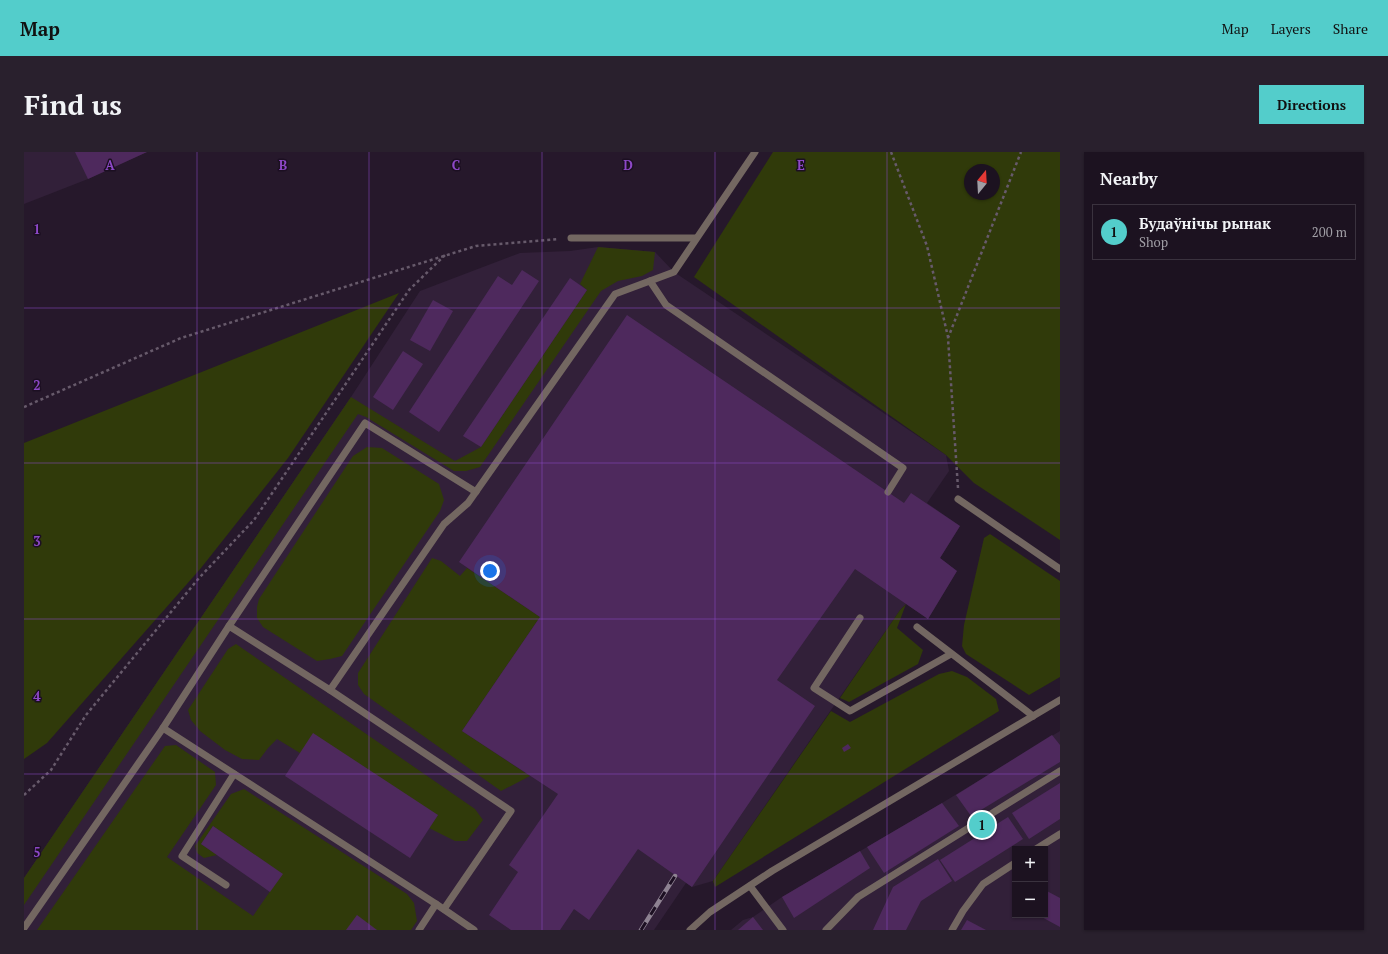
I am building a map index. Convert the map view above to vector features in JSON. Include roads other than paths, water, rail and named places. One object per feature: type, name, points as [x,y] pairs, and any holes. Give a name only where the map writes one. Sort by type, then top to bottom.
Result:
[{"type":"lane","points":[[330,690],[444,524],[468,503],[615,294],[674,272],[754,152]]},
{"type":"lane","points":[[571,238],[696,238]]},
{"type":"lane","points":[[650,281],[666,305],[903,468],[888,492]]},
{"type":"lane","points":[[24,928],[163,728],[229,626],[365,424],[476,492]]},
{"type":"lane","points":[[958,499],[1060,569]]},
{"type":"lane","points":[[860,618],[814,688],[850,711],[951,654]]},
{"type":"lane","points":[[229,626],[330,690],[511,811],[444,909]]},
{"type":"lane","points":[[917,627],[1033,716]]},
{"type":"lane","points":[[690,930],[710,912],[750,886],[1060,700]]},
{"type":"lane","points":[[163,728],[444,909],[474,930]]},
{"type":"lane","points":[[826,930],[858,897],[1060,771]]},
{"type":"lane","points":[[226,885],[182,856],[234,774]]},
{"type":"lane","points":[[1041,846],[1060,834]]},
{"type":"lane","points":[[952,930],[963,911],[983,884],[1012,865]]},
{"type":"lane","points":[[750,886],[783,930]]},
{"type":"lane","points":[[418,930],[436,904]]},
{"type":"railway","points":[[641,930],[675,876]]},
{"type":"place","name":"Будаўнічы рынак","points":[[982,825]]}]
